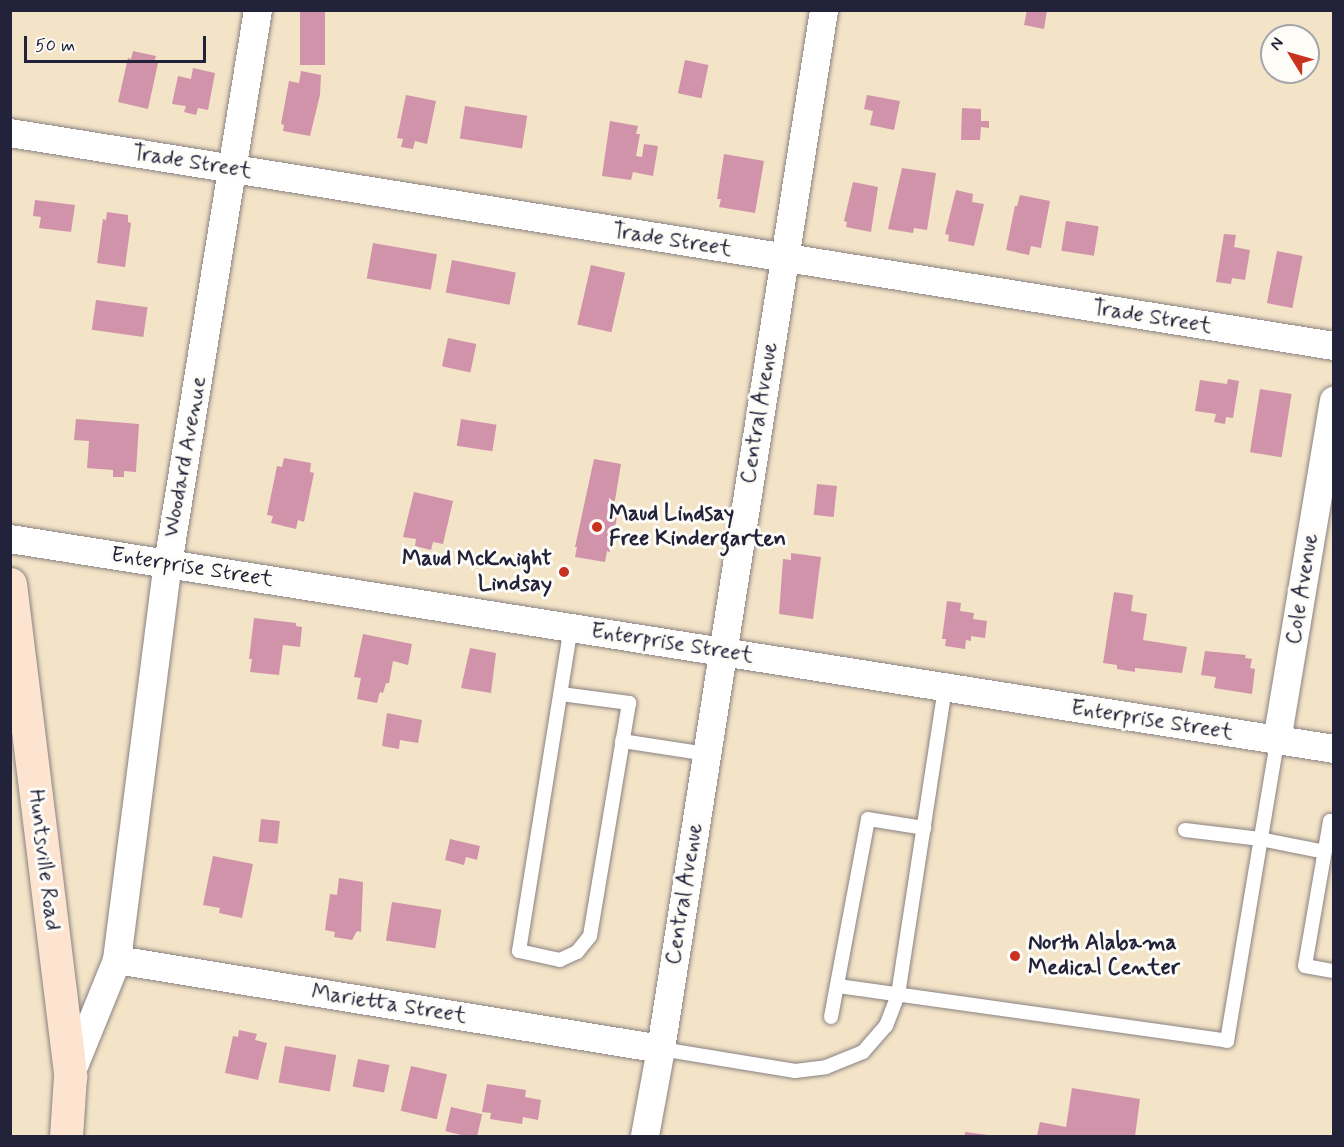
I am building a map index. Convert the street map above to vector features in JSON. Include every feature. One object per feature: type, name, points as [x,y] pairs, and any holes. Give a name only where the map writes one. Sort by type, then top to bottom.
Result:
[{"type":"main road","name":"Huntsville Road","points":[[10,584],[15,680],[70,1076],[66,1137]]},
{"type":"street","name":"Woodard Avenue","points":[[70,1076],[117,960],[168,564],[258,10]]},
{"type":"street","name":"Central Avenue","points":[[645,1137],[661,1049],[783,259],[824,10]]},
{"type":"street","name":"Trade Street","points":[[10,133],[1334,346]]},
{"type":"street","name":"Cole Avenue","points":[[1277,741],[1334,401]]},
{"type":"street","name":"Enterprise Street","points":[[10,539],[1334,749]]},
{"type":"street","name":"Marietta Street","points":[[117,960],[661,1049]]},
{"type":"lane","points":[[561,694],[628,703],[590,936],[577,952],[560,960],[519,951],[571,628]]},
{"type":"lane","points":[[661,1049],[795,1071],[826,1068],[863,1052],[885,1026],[898,995],[945,688]]},
{"type":"lane","points":[[622,741],[707,754]]},
{"type":"lane","points":[[838,986],[1227,1041],[1277,741]]},
{"type":"lane","points":[[831,1017],[868,819],[924,828]]},
{"type":"lane","points":[[1334,822],[1330,821],[1305,966],[1334,971]]},
{"type":"lane","points":[[1185,830],[1260,839],[1325,852]]},
{"type":"building","points":[[300,10],[325,10],[325,65],[300,65]]},
{"type":"building","points":[[1027,10],[1047,10],[1044,29],[1024,25]]},
{"type":"building","points":[[133,51],[156,56],[154,62],[158,63],[148,109],[118,102],[128,58],[131,59]]},
{"type":"building","points":[[685,60],[708,65],[701,98],[678,93]]},
{"type":"building","points":[[193,68],[215,73],[208,110],[198,108],[196,115],[184,112],[186,106],[172,104],[178,76],[191,79]]},
{"type":"building","points":[[301,71],[321,75],[320,95],[310,136],[283,131],[284,125],[281,124],[289,81],[299,83]]},
{"type":"building","points":[[406,95],[436,101],[427,144],[415,141],[413,149],[401,147],[403,139],[397,138]]},
{"type":"building","points":[[867,95],[900,101],[894,130],[870,125],[873,111],[864,109]]},
{"type":"building","points":[[465,106],[527,116],[522,148],[460,139]]},
{"type":"building","points":[[962,108],[981,109],[981,121],[989,121],[989,128],[981,127],[980,140],[961,140]]},
{"type":"building","points":[[610,121],[638,126],[636,134],[640,134],[636,156],[642,157],[644,144],[658,146],[653,176],[633,172],[631,180],[602,176]]},
{"type":"building","points":[[724,154],[764,161],[755,213],[719,207],[721,199],[717,199]]},
{"type":"building","points":[[902,168],[936,173],[927,230],[914,228],[913,233],[888,229]]},
{"type":"building","points":[[853,182],[878,187],[871,232],[846,227],[847,222],[844,221]]},
{"type":"building","points":[[956,190],[973,194],[972,202],[984,204],[974,246],[948,241],[949,235],[945,234]]},
{"type":"building","points":[[1020,195],[1050,201],[1041,248],[1031,246],[1029,255],[1006,250],[1015,206],[1017,206]]},
{"type":"building","points":[[35,200],[75,205],[71,232],[39,228],[41,217],[33,216]]},
{"type":"building","points":[[107,212],[128,215],[128,222],[131,223],[125,267],[97,263],[103,219],[106,220]]},
{"type":"building","points":[[1066,221],[1099,226],[1094,256],[1061,251]]},
{"type":"building","points":[[1224,234],[1236,235],[1234,247],[1250,250],[1245,280],[1232,278],[1231,284],[1216,282]]},
{"type":"building","points":[[373,243],[437,254],[431,290],[367,278]]},
{"type":"building","points":[[1277,251],[1303,256],[1292,308],[1267,303]]},
{"type":"building","points":[[452,260],[516,272],[510,305],[446,292]]},
{"type":"building","points":[[591,265],[625,273],[611,332],[577,324]]},
{"type":"building","points":[[96,300],[147,307],[143,337],[92,330]]},
{"type":"building","points":[[448,338],[476,344],[470,372],[442,366]]},
{"type":"building","points":[[1228,379],[1239,381],[1233,418],[1226,417],[1225,424],[1214,422],[1216,414],[1195,411],[1200,380],[1227,384]]},
{"type":"building","points":[[1260,389],[1292,394],[1282,457],[1250,452]]},
{"type":"building","points":[[76,419],[139,424],[136,472],[124,471],[124,477],[113,477],[113,470],[87,468],[89,441],[74,440]]},
{"type":"building","points":[[461,419],[497,425],[492,451],[457,446]]},
{"type":"building","points":[[284,458],[311,463],[310,472],[314,473],[304,522],[298,520],[296,529],[271,523],[273,516],[267,515],[277,466],[282,467]]},
{"type":"building","name":"Maud Lindsay Free Kindergarten","points":[[594,459],[621,464],[614,506],[619,507],[610,552],[607,551],[605,562],[575,557],[577,547],[575,547]]},
{"type":"building","points":[[817,484],[837,486],[834,517],[814,515]]},
{"type":"building","points":[[414,492],[453,501],[443,544],[433,542],[431,550],[415,546],[416,539],[403,537]]},
{"type":"building","points":[[791,553],[821,557],[813,619],[779,614],[783,559],[791,560]]},
{"type":"building","points":[[1114,592],[1133,595],[1131,611],[1147,614],[1143,640],[1187,647],[1182,673],[1135,668],[1135,672],[1117,669],[1117,665],[1103,663]]},
{"type":"building","points":[[947,601],[961,603],[960,611],[974,613],[973,619],[987,621],[985,638],[971,636],[971,641],[966,640],[965,649],[945,646],[946,639],[942,639]]},
{"type":"building","points":[[254,618],[296,623],[296,626],[302,627],[300,647],[283,645],[279,675],[250,672],[252,659],[249,659]]},
{"type":"building","points":[[363,634],[412,644],[408,665],[393,661],[389,683],[386,683],[383,693],[380,692],[377,703],[357,699],[361,678],[354,677]]},
{"type":"building","points":[[470,648],[496,653],[491,693],[461,688]]},
{"type":"building","points":[[1205,651],[1246,655],[1245,658],[1252,659],[1250,668],[1255,669],[1252,694],[1214,688],[1216,677],[1201,675]]},
{"type":"building","points":[[387,713],[422,720],[418,743],[400,740],[399,749],[382,746]]},
{"type":"building","points":[[261,819],[280,821],[277,844],[259,842]]},
{"type":"building","points":[[450,839],[480,846],[477,860],[466,857],[464,865],[445,860]]},
{"type":"building","points":[[213,856],[253,864],[242,918],[219,913],[220,908],[203,905]]},
{"type":"building","points":[[339,878],[363,882],[361,932],[357,931],[352,940],[334,937],[335,932],[325,930],[330,894],[337,895]]},
{"type":"building","points":[[392,902],[441,910],[435,948],[386,941]]},
{"type":"building","points":[[239,1030],[257,1034],[255,1040],[267,1043],[258,1080],[225,1073],[233,1036],[238,1037]]},
{"type":"building","points":[[285,1046],[336,1055],[330,1091],[279,1082]]},
{"type":"building","points":[[358,1059],[389,1065],[384,1093],[353,1086]]},
{"type":"building","points":[[411,1066],[447,1074],[437,1119],[401,1111]]},
{"type":"building","points":[[487,1084],[526,1090],[525,1097],[541,1100],[538,1120],[523,1117],[522,1124],[490,1119],[491,1113],[482,1112]]},
{"type":"building","points":[[1072,1088],[1140,1099],[1135,1136],[1037,1136],[1040,1122],[1066,1127]]},
{"type":"building","points":[[451,1107],[482,1114],[477,1136],[445,1131]]},
{"type":"building","points":[[965,1132],[988,1135],[988,1136],[965,1136]]},
{"type":"place","name":"Maud Lindsay Free Kindergarten","points":[[597,527]]},
{"type":"place","name":"Maud McKnight Lindsay","points":[[564,572]]},
{"type":"place","name":"North Alabama Medical Center","points":[[1015,956]]}]
